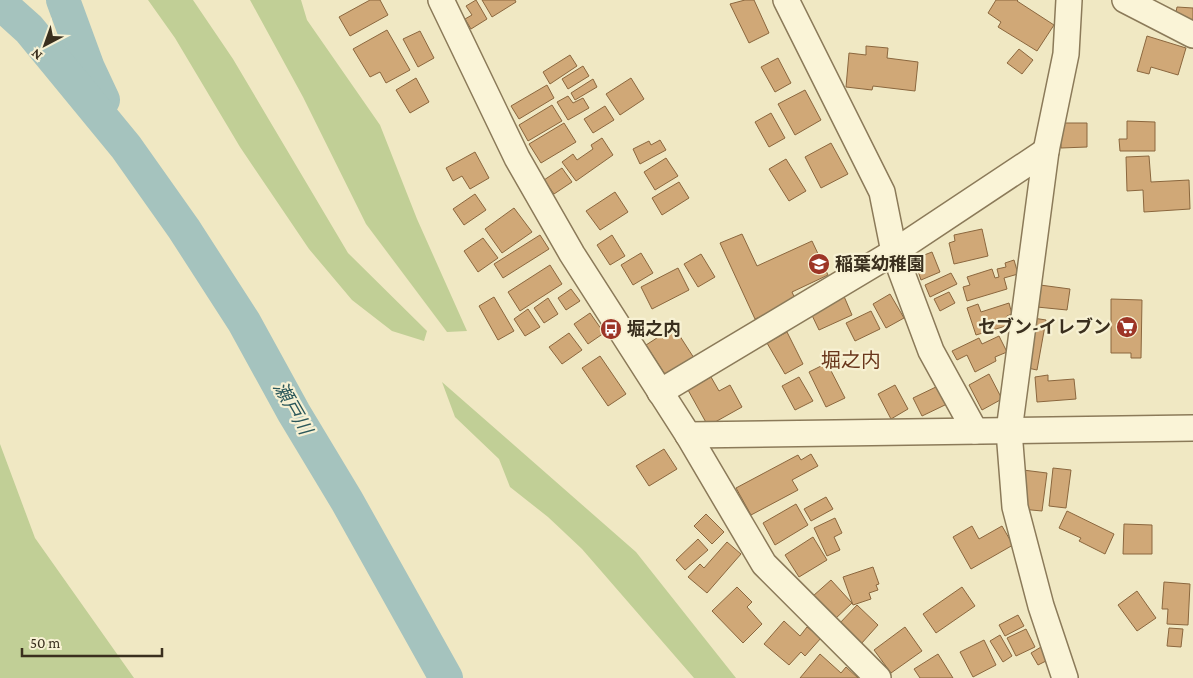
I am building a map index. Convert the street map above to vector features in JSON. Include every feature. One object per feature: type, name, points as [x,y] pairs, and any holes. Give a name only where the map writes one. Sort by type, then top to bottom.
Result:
[{"type":"street","points":[[441,0],[516,158],[572,254],[688,435],[764,564],[878,678]]},
{"type":"street","points":[[786,0],[882,192],[894,252],[931,351],[975,431]]},
{"type":"street","points":[[1065,678],[1041,606],[1015,507],[1009,430],[1046,151],[1066,54],[1069,0]]},
{"type":"street","points":[[1125,0],[1193,35]]},
{"type":"street","points":[[660,392],[894,252],[1046,151]]},
{"type":"street","points":[[688,435],[1193,428]]},
{"type":"green space","points":[[148,0],[193,0],[233,59],[348,253],[427,331],[424,341],[392,331],[352,300],[309,249],[240,147],[175,38]]},
{"type":"green space","points":[[250,0],[301,0],[307,20],[380,125],[417,219],[467,331],[447,332],[366,224],[303,97]]},
{"type":"green space","points":[[442,382],[636,552],[736,678],[694,678],[582,549],[548,517],[510,487],[499,459],[455,417]]},
{"type":"green space","points":[[0,444],[35,538],[134,678],[0,678]]},
{"type":"building","points":[[370,0],[380,0],[388,15],[350,36],[339,17]]},
{"type":"building","points":[[476,0],[487,19],[471,29],[465,19],[472,15],[466,6]]},
{"type":"building","points":[[482,0],[515,0],[516,2],[492,17]]},
{"type":"building","points":[[754,0],[769,33],[749,43],[730,4]]},
{"type":"building","points":[[996,0],[1018,0],[1054,25],[1037,51],[998,27],[1001,22],[988,13]]},
{"type":"building","points":[[1177,7],[1193,8],[1193,22],[1175,17]]},
{"type":"building","points":[[387,30],[410,70],[386,83],[380,72],[370,77],[353,49]]},
{"type":"building","points":[[420,31],[434,58],[418,67],[403,39]]},
{"type":"building","points":[[1147,36],[1186,48],[1178,75],[1151,67],[1149,74],[1137,71]]},
{"type":"building","points":[[866,46],[888,48],[887,58],[918,62],[915,91],[873,86],[872,90],[846,87],[849,53],[866,55]]},
{"type":"building","points":[[1019,49],[1033,60],[1022,74],[1007,63]]},
{"type":"building","points":[[570,55],[577,66],[550,84],[543,72]]},
{"type":"building","points":[[778,58],[791,83],[775,92],[761,67]]},
{"type":"building","points":[[583,66],[589,76],[568,89],[562,79]]},
{"type":"building","points":[[416,78],[429,102],[410,113],[396,90]]},
{"type":"building","points":[[631,78],[644,99],[620,115],[606,94]]},
{"type":"building","points":[[593,79],[597,87],[575,100],[571,93]]},
{"type":"building","points":[[547,85],[554,98],[519,119],[511,106]]},
{"type":"building","points":[[805,90],[821,120],[795,135],[778,104]]},
{"type":"building","points":[[568,96],[573,103],[583,98],[589,108],[568,120],[557,102]]},
{"type":"building","points":[[552,105],[562,121],[528,141],[519,125]]},
{"type":"building","points":[[605,106],[614,120],[593,133],[584,119]]},
{"type":"building","points":[[771,113],[785,138],[769,147],[755,122]]},
{"type":"building","points":[[1127,121],[1155,122],[1155,151],[1120,151],[1119,139],[1127,139]]},
{"type":"building","points":[[564,123],[576,142],[541,163],[529,144]]},
{"type":"building","points":[[1060,123],[1087,123],[1087,147],[1061,148]]},
{"type":"building","points":[[602,138],[613,155],[576,181],[562,162],[573,154],[577,160],[593,149],[591,145]]},
{"type":"building","points":[[660,140],[666,150],[640,164],[633,149],[649,141],[651,145]]},
{"type":"building","points":[[831,143],[848,174],[821,188],[805,157]]},
{"type":"building","points":[[475,152],[489,178],[470,189],[462,176],[453,181],[446,168]]},
{"type":"building","points":[[1149,156],[1151,182],[1189,180],[1190,209],[1144,212],[1143,190],[1127,191],[1126,157]]},
{"type":"building","points":[[666,158],[678,176],[655,190],[644,172]]},
{"type":"building","points":[[786,159],[806,191],[789,201],[769,169]]},
{"type":"building","points":[[562,168],[572,182],[554,194],[544,180]]},
{"type":"building","points":[[679,182],[689,198],[662,215],[652,198]]},
{"type":"building","points":[[615,192],[628,212],[600,230],[586,211]]},
{"type":"building","points":[[475,194],[486,210],[464,225],[453,209]]},
{"type":"building","points":[[514,208],[532,232],[502,253],[485,229]]},
{"type":"building","points":[[982,229],[988,256],[954,264],[949,243],[955,241],[954,235]]},
{"type":"building","points":[[742,234],[757,266],[812,241],[828,275],[792,292],[796,301],[755,319],[720,243]]},
{"type":"building","points":[[540,235],[549,249],[503,278],[494,264]]},
{"type":"building","points":[[612,235],[625,256],[610,265],[597,245]]},
{"type":"building","points":[[483,238],[498,258],[478,272],[464,251]]},
{"type":"building","points":[[932,252],[940,272],[921,280],[914,259]]},
{"type":"building","points":[[641,253],[653,273],[633,285],[621,265]]},
{"type":"building","points":[[701,254],[715,277],[698,287],[684,264]]},
{"type":"building","points":[[1014,260],[1018,274],[1004,278],[1007,289],[967,301],[963,287],[970,285],[967,277],[992,269],[995,278],[999,277],[997,269],[1006,267],[1005,263]]},
{"type":"building","points":[[550,265],[562,284],[520,311],[508,292]]},
{"type":"building","points":[[678,268],[689,290],[652,309],[641,287]]},
{"type":"building","points":[[951,273],[957,284],[930,297],[925,285]]},
{"type":"building","points":[[1040,285],[1070,289],[1067,310],[1037,307]]},
{"type":"building","points":[[571,289],[580,301],[566,310],[558,298]]},
{"type":"building","points":[[949,292],[955,303],[940,311],[934,299]]},
{"type":"building","points":[[843,294],[852,315],[819,330],[809,309]]},
{"type":"building","points":[[890,294],[904,318],[886,328],[873,304]]},
{"type":"building","points":[[494,297],[514,331],[498,340],[479,306]]},
{"type":"building","points":[[548,298],[558,314],[544,323],[534,308]]},
{"type":"building","points":[[1111,299],[1142,300],[1141,358],[1131,358],[1131,353],[1111,353]]},
{"type":"building","points":[[1009,303],[1012,314],[1007,316],[1009,325],[976,335],[967,308],[978,304],[981,312]]},
{"type":"building","points":[[528,309],[540,327],[525,336],[514,319]]},
{"type":"building","points":[[871,311],[880,329],[855,341],[846,323]]},
{"type":"building","points":[[590,313],[604,333],[588,344],[574,324]]},
{"type":"building","points":[[1033,318],[1046,320],[1037,370],[1023,367]]},
{"type":"building","points":[[674,327],[694,358],[666,376],[646,345]]},
{"type":"building","points":[[787,332],[803,364],[785,374],[767,343]]},
{"type":"building","points":[[569,333],[582,350],[562,364],[549,347]]},
{"type":"building","points":[[999,336],[1007,352],[995,357],[996,361],[975,372],[967,355],[957,360],[952,351],[979,338],[982,344]]},
{"type":"building","points":[[600,356],[626,394],[608,406],[582,368]]},
{"type":"building","points":[[827,363],[845,398],[826,407],[809,372]]},
{"type":"building","points":[[989,374],[1002,399],[982,410],[969,385]]},
{"type":"building","points":[[1048,375],[1048,381],[1074,379],[1076,399],[1037,402],[1035,377]]},
{"type":"building","points":[[711,377],[719,391],[730,385],[742,407],[708,426],[688,390]]},
{"type":"building","points":[[799,377],[813,401],[795,410],[782,386]]},
{"type":"building","points":[[895,385],[908,409],[891,419],[878,394]]},
{"type":"building","points":[[938,386],[947,404],[922,416],[913,398]]},
{"type":"building","points":[[664,449],[677,469],[649,486],[636,466]]},
{"type":"building","points":[[811,454],[818,466],[792,480],[798,490],[751,515],[736,488],[798,455],[801,460]]},
{"type":"building","points":[[1053,468],[1071,470],[1066,508],[1049,506]]},
{"type":"building","points":[[1023,470],[1047,473],[1042,511],[1021,509]]},
{"type":"building","points":[[826,497],[833,509],[811,521],[804,509]]},
{"type":"building","points":[[796,504],[808,525],[775,545],[763,523]]},
{"type":"building","points":[[1067,511],[1114,534],[1105,554],[1079,541],[1081,538],[1059,528]]},
{"type":"building","points":[[706,514],[724,532],[712,544],[694,526]]},
{"type":"building","points":[[835,518],[842,533],[834,537],[840,550],[827,556],[814,528]]},
{"type":"building","points":[[1124,524],[1152,525],[1152,554],[1123,554]]},
{"type":"building","points":[[972,526],[979,539],[1002,526],[1013,545],[971,569],[953,537]]},
{"type":"building","points":[[813,537],[827,560],[799,577],[785,555]]},
{"type":"building","points":[[698,539],[708,550],[685,570],[676,560]]},
{"type":"building","points":[[727,542],[741,554],[707,593],[688,577],[700,564],[704,568]]},
{"type":"building","points":[[873,567],[879,584],[876,585],[878,590],[869,593],[871,599],[853,605],[843,577]]},
{"type":"building","points":[[831,580],[852,603],[835,619],[813,596]]},
{"type":"building","points":[[1164,582],[1190,584],[1188,625],[1167,624],[1168,609],[1162,609]]},
{"type":"building","points":[[737,587],[752,602],[747,607],[762,624],[743,643],[712,611]]},
{"type":"building","points":[[962,587],[975,606],[936,633],[923,614]]},
{"type":"building","points":[[1137,591],[1156,618],[1137,631],[1118,605]]},
{"type":"building","points":[[857,605],[878,625],[861,644],[839,624]]},
{"type":"building","points":[[1018,615],[1024,626],[1005,636],[999,625]]},
{"type":"building","points":[[784,621],[800,636],[807,627],[821,638],[805,656],[801,652],[789,665],[764,644]]},
{"type":"building","points":[[905,627],[922,651],[891,673],[874,650]]},
{"type":"building","points":[[1169,628],[1183,629],[1181,647],[1167,646]]},
{"type":"building","points":[[1026,629],[1035,647],[1016,656],[1007,638]]},
{"type":"building","points":[[1000,635],[1012,656],[1003,662],[990,641]]},
{"type":"building","points":[[984,640],[996,665],[973,677],[960,652]]},
{"type":"building","points":[[1041,647],[1048,660],[1038,665],[1031,653]]},
{"type":"building","points":[[820,654],[841,673],[846,667],[858,678],[800,678]]},
{"type":"building","points":[[938,654],[953,678],[920,678],[914,669]]},
{"type":"waterway","name":"瀬戸川","points":[[63,0],[88,68],[103,100]]},
{"type":"waterway","name":"瀬戸川","points":[[0,3],[29,29],[126,147],[184,229],[244,322],[446,678]]},
{"type":"place","name":"稲葉幼稚園","points":[[819,264]]},
{"type":"place","name":"セブン-イレブン","points":[[1127,327]]},
{"type":"place","name":"堀之内","points":[[611,329]]},
{"type":"district","name":"堀之内","points":[[851,360]]}]
